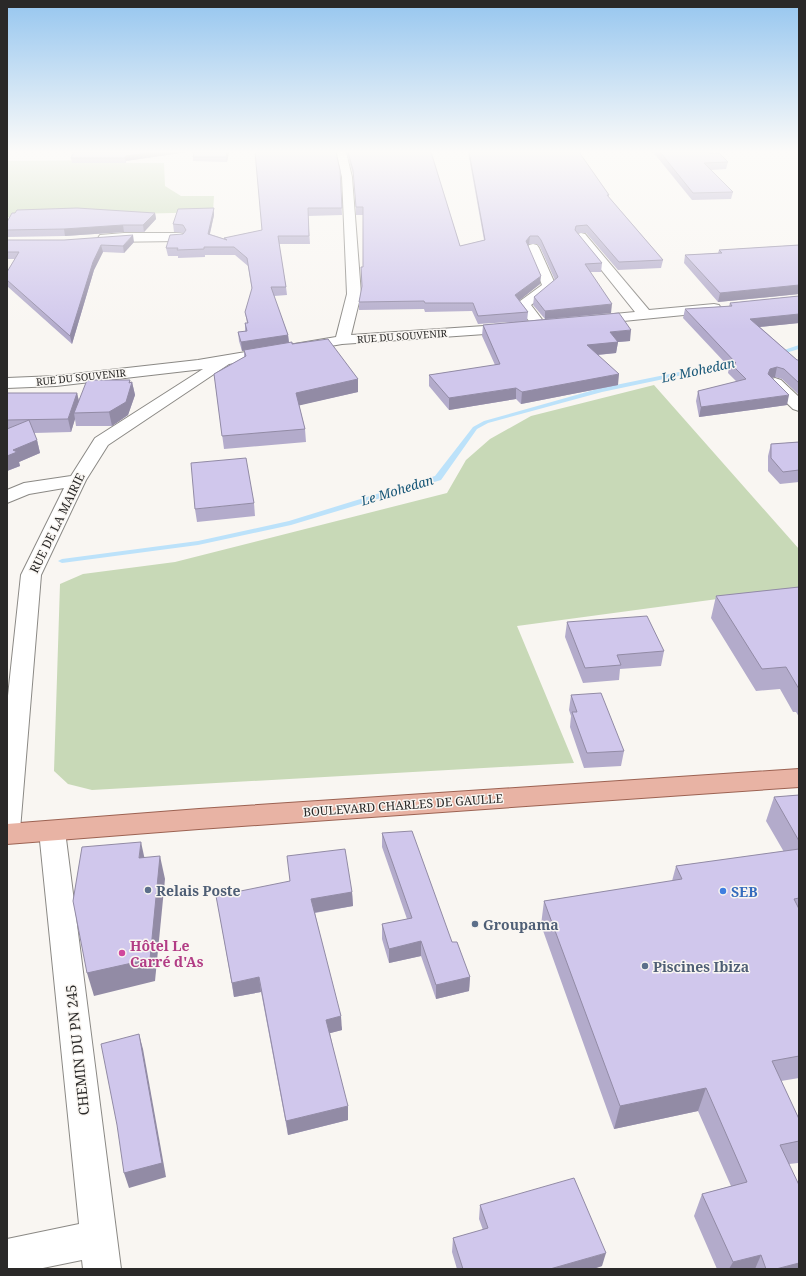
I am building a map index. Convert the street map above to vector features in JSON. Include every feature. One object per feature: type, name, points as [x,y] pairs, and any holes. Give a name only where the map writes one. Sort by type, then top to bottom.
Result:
[{"type":"main road","name":"BOULEVARD CHARLES DE GAULLE","points":[[7,834],[206,818],[799,778]]},
{"type":"street","points":[[342,340],[354,294],[349,212]]},
{"type":"street","points":[[94,239],[124,237],[180,237]]},
{"type":"street","points":[[581,237],[645,315]]},
{"type":"street","points":[[533,248],[549,286],[523,304],[540,326]]},
{"type":"street","points":[[577,322],[730,306]]},
{"type":"street","name":"RUE DU SOUVENIR","points":[[7,383],[56,381],[227,360],[342,340],[555,324]]},
{"type":"street","name":"RUE DE LA MAIRIE","points":[[7,830],[31,575],[77,480],[102,442],[227,360]]},
{"type":"street","points":[[775,383],[799,406]]},
{"type":"street","points":[[7,497],[24,489],[77,480]]},
{"type":"street","name":"CHEMIN DU PN 245","points":[[52,831],[100,1254]]},
{"type":"street","points":[[7,1257],[100,1254]]},
{"type":"green space","points":[[7,212],[213,212],[213,212],[7,217]]},
{"type":"green space","points":[[654,385],[799,549],[799,588],[517,626],[574,763],[92,790],[68,784],[54,771],[60,584],[83,574],[175,562],[447,493],[466,460],[490,439],[531,416]]},
{"type":"building","points":[[16,212],[132,212],[155,213],[143,225],[7,230],[7,222],[12,213]]},
{"type":"building","points":[[177,212],[213,212],[208,234],[227,240],[224,238],[262,230],[260,212],[308,212],[309,236],[278,236],[286,287],[271,287],[288,335],[241,342],[238,332],[247,331],[245,323],[248,323],[245,312],[252,288],[247,258],[234,247],[204,247],[204,249],[177,250],[178,248],[166,248],[170,235],[183,234],[186,230],[183,225],[173,224]]},
{"type":"building","points":[[363,212],[449,212],[460,246],[485,240],[480,212],[621,212],[663,260],[619,262],[587,225],[576,226],[575,230],[602,263],[585,264],[612,304],[545,311],[534,297],[558,277],[541,240],[538,236],[530,236],[526,241],[541,276],[515,295],[528,312],[478,316],[473,303],[425,303],[424,301],[359,302],[362,286],[361,267],[363,267]]},
{"type":"building","points":[[133,235],[123,246],[101,245],[93,262],[70,336],[7,280],[7,272],[19,252],[7,252],[7,240],[64,240]]},
{"type":"building","points":[[799,245],[799,285],[720,293],[685,255],[722,253],[719,250]]},
{"type":"building","points":[[799,296],[799,314],[750,319],[797,360],[799,360],[799,383],[784,369],[777,367],[770,369],[768,374],[789,395],[701,407],[698,391],[746,379],[730,363],[736,363],[685,309],[732,306],[730,303]]},
{"type":"building","points":[[619,313],[631,330],[610,332],[618,342],[587,345],[619,374],[522,392],[516,388],[449,398],[429,375],[500,364],[483,325]]},
{"type":"building","points":[[328,339],[358,379],[296,393],[305,429],[222,436],[214,374],[246,356],[244,350],[292,342],[292,344]]},
{"type":"building","points":[[87,380],[130,380],[129,383],[132,382],[126,402],[109,412],[74,413]]},
{"type":"building","points":[[7,393],[77,393],[68,419],[7,420]]},
{"type":"building","points":[[29,420],[37,440],[13,450],[17,452],[7,456],[7,429]]},
{"type":"building","points":[[799,442],[799,470],[783,472],[771,458],[771,444]]},
{"type":"building","points":[[246,458],[254,503],[195,509],[191,463]]},
{"type":"building","points":[[799,587],[799,689],[786,667],[762,669],[716,596]]},
{"type":"building","points":[[647,616],[664,651],[617,655],[621,665],[585,668],[567,622]]},
{"type":"building","points":[[601,693],[624,751],[587,753],[572,712],[577,712],[571,695]]},
{"type":"building","points":[[799,795],[799,841],[774,797]]},
{"type":"building","points":[[412,831],[452,942],[457,942],[470,977],[436,985],[421,941],[389,949],[382,924],[412,918],[382,833]]},
{"type":"building","name":"Hôtel Le Carré d'As","points":[[141,842],[139,858],[160,856],[150,959],[87,973],[73,901],[82,847]]},
{"type":"building","points":[[345,849],[352,892],[311,899],[341,1016],[326,1020],[348,1106],[286,1121],[259,977],[232,983],[216,896],[290,881],[287,856]]},
{"type":"building","points":[[799,849],[799,898],[794,899],[799,909],[799,1056],[772,1061],[799,1119],[799,1141],[780,1145],[799,1185],[799,1263],[776,1269],[766,1269],[761,1255],[733,1262],[702,1194],[747,1182],[706,1088],[620,1106],[544,901],[682,879],[676,866]]},
{"type":"building","points":[[139,1034],[162,1163],[124,1173],[117,1125],[101,1044]]},
{"type":"building","points":[[574,1178],[606,1253],[550,1269],[463,1269],[453,1238],[488,1228],[480,1205]]},
{"type":"waterway","name":"Le Mohedan","points":[[775,354],[799,347]]},
{"type":"waterway","name":"Le Mohedan","points":[[62,561],[198,543],[291,523],[438,478],[475,428],[486,422],[601,390],[738,362]]},
{"type":"place","name":"Relais Poste","points":[[148,890]]},
{"type":"place","name":"SEB","points":[[723,891]]},
{"type":"place","name":"Groupama","points":[[475,924]]},
{"type":"place","name":"Hôtel Le Carré d'As","points":[[122,953]]},
{"type":"place","name":"Piscines Ibiza","points":[[645,966]]}]
